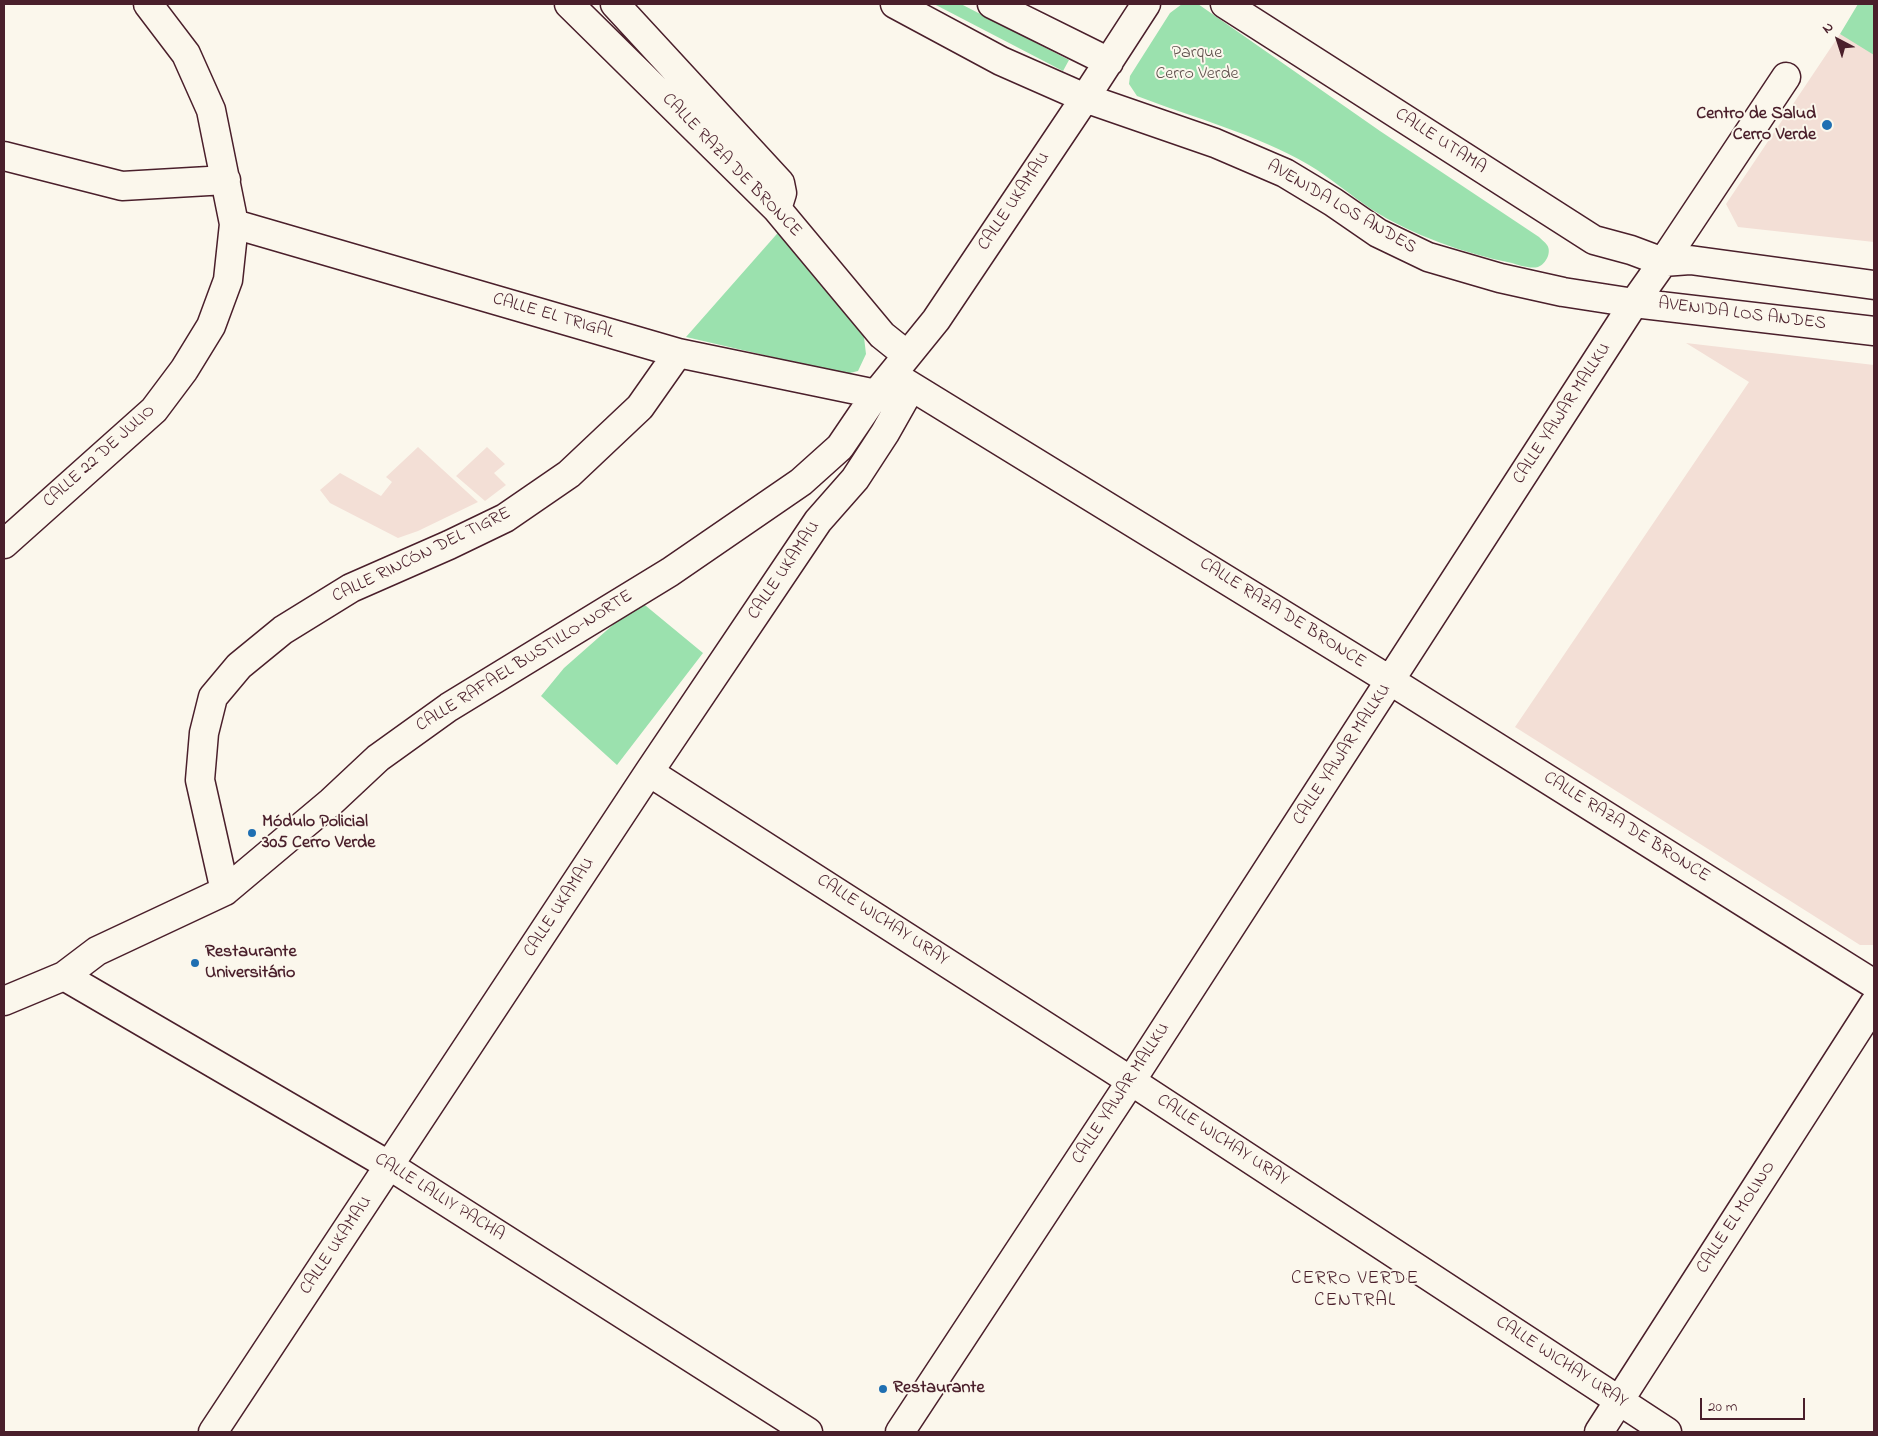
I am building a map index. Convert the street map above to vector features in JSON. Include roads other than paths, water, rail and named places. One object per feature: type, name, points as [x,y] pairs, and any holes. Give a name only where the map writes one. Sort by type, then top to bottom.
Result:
[{"type":"street","name":"CALLE 22 DE JULIO","points":[[4,544],[154,410],[184,370],[210,326],[228,280],[234,224],[211,110],[186,54],[148,4]]},
{"type":"street","name":"CALLE RAZA DE BRONCE","points":[[569,4],[777,209],[882,335],[896,378],[1391,681],[1874,1000]]},
{"type":"street","points":[[615,4],[780,183],[782,193],[777,209]]},
{"type":"street","name":"AVENIDA LOS ANDES","points":[[895,4],[1001,61],[1085,98],[1216,143],[1285,172],[1378,233],[1428,257],[1500,278],[1563,292],[1634,303],[1874,331]]},
{"type":"street","points":[[992,4],[1108,62]]},
{"type":"street","name":"CALLE UKAMAU","points":[[212,1432],[390,1166],[649,772],[818,521],[855,480],[885,433],[896,378],[1085,98],[1146,4]]},
{"type":"street","name":"CALLE UTAMA","points":[[1225,4],[1594,240],[1631,250],[1663,262]]},
{"type":"street","name":"CALLE YAWAR MALLKU","points":[[900,1432],[1131,1081],[1634,303],[1786,77]]},
{"type":"street","points":[[4,156],[122,186],[226,180]]},
{"type":"street","name":"CALLE EL TRIGAL","points":[[234,224],[678,353],[896,378]]},
{"type":"street","points":[[1663,262],[1690,260],[1874,285]]},
{"type":"street","name":"CALLE RINCÓN DEL TIGRE","points":[[225,891],[200,780],[204,733],[213,697],[239,666],[283,630],[351,588],[449,546],[504,518],[569,474],[640,408],[678,353]]},
{"type":"street","name":"CALLE RAFAEL BUSTILLO-NORTE","points":[[4,1001],[64,976],[97,951],[225,891],[332,802],[378,758],[449,706],[670,572],[801,482],[840,447],[896,378]]},
{"type":"street","name":"CALLE WICHAY URAY","points":[[649,772],[1131,1081],[1666,1432]]},
{"type":"street","name":"CALLE LALLIY PACHA","points":[[64,976],[390,1166],[808,1432]]},
{"type":"street","name":"CALLE EL MOLINO","points":[[1599,1432],[1874,1000]]},
{"type":"place","name":"Centro de Salud Cerro Verde","points":[[1827,125]]},
{"type":"place","name":"Módulo Policial 305 Cerro Verde","points":[[252,833]]},
{"type":"place","name":"Restaurante Universitário","points":[[195,963]]},
{"type":"place","name":"Restaurante","points":[[883,1389]]},
{"type":"district","name":"CERRO VERDE CENTRAL","points":[[1355,1291]]},
{"type":"park label","name":"Parque Cerro Verde","points":[[1197,64]]}]
